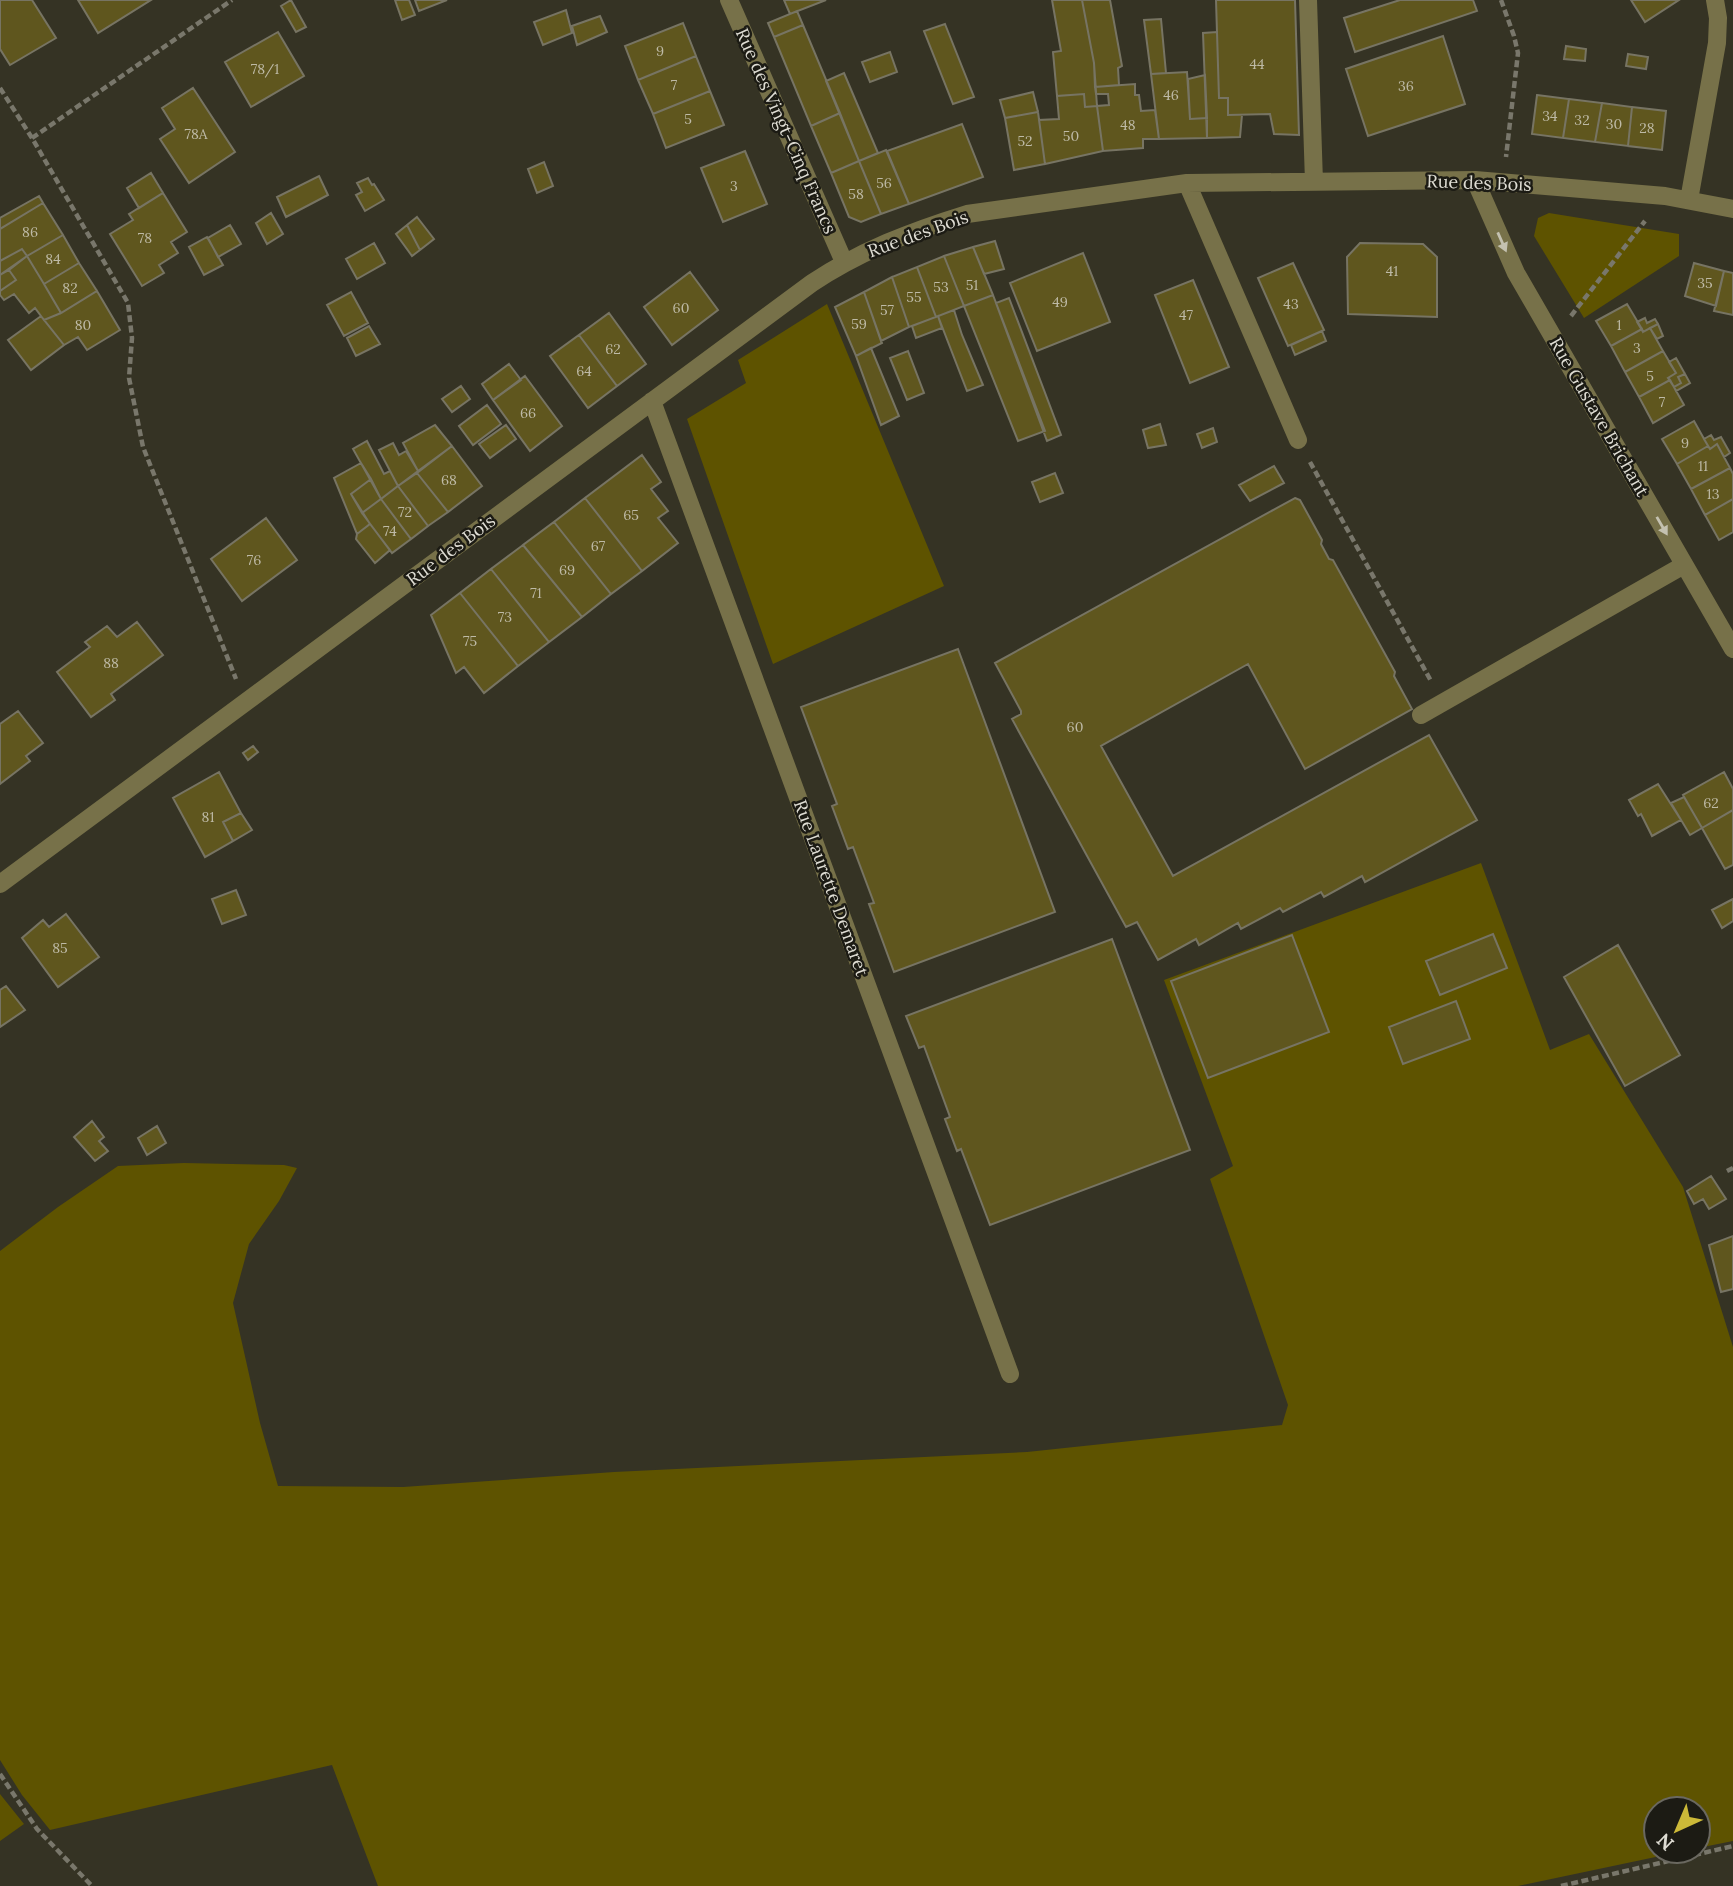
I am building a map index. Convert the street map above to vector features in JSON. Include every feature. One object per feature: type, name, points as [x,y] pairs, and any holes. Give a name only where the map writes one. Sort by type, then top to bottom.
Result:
[{"type":"street","name":"Rue des Vingt-Cinq Francs","points":[[729,0],[844,262]]},
{"type":"street","points":[[1307,0],[1314,181]]},
{"type":"street","points":[[1689,200],[1717,43],[1718,18],[1715,0]]},
{"type":"street","name":"Rue des Bois","points":[[0,884],[844,262],[932,225],[967,214],[1187,183],[1475,180],[1665,196],[1733,209]]},
{"type":"street","name":"Rue Gustave Brichant","points":[[1475,180],[1516,273],[1733,649]]},
{"type":"street","points":[[1187,183],[1298,440]]},
{"type":"street","name":"Rue Laurette Demaret","points":[[652,401],[1010,1374]]},
{"type":"street","points":[[1421,715],[1684,565]]},
{"type":"path","points":[[32,138],[232,0]]},
{"type":"path","points":[[1501,0],[1518,53],[1503,182]]},
{"type":"path","points":[[0,88],[128,303],[132,338],[129,378],[143,447],[245,703]]},
{"type":"path","points":[[1553,339],[1665,196]]},
{"type":"path","points":[[1298,440],[1443,703]]},
{"type":"path","points":[[1727,1171],[1733,1168]]},
{"type":"path","points":[[0,1774],[37,1829],[92,1886]]},
{"type":"path","points":[[1561,1886],[1733,1846]]},
{"type":"shaded area","points":[[1549,213],[1679,234],[1679,256],[1584,318],[1534,236],[1538,218]]},
{"type":"shaded area","points":[[827,304],[944,586],[773,664],[687,419],[746,383],[738,360]]},
{"type":"shaded area","points":[[1481,863],[1550,1050],[1589,1034],[1683,1187],[1733,1347],[1733,1841],[1712,1845],[1712,1795],[1642,1795],[1642,1860],[1518,1886],[378,1886],[332,1765],[50,1830],[22,1795],[0,1760],[0,1251],[58,1207],[118,1166],[184,1163],[284,1165],[297,1168],[279,1201],[249,1244],[233,1303],[260,1423],[278,1486],[403,1487],[614,1472],[1027,1452],[1282,1425],[1288,1405],[1210,1179],[1233,1166],[1164,980]]},
{"type":"shaded area","points":[[0,1794],[24,1824],[0,1841]]},
{"type":"building","points":[[0,0],[32,0],[56,38],[10,65],[0,49]]},
{"type":"building","points":[[78,0],[151,0],[98,33]]},
{"type":"building","points":[[291,0],[306,27],[296,32],[281,6]]},
{"type":"building","points":[[395,0],[409,0],[415,15],[402,20]]},
{"type":"building","points":[[415,0],[447,0],[419,11]]},
{"type":"building","points":[[784,0],[826,0],[790,14]]},
{"type":"building","points":[[1052,0],[1082,0],[1094,63],[1097,106],[1085,107],[1084,94],[1057,96],[1053,52],[1061,51]]},
{"type":"building","points":[[1082,0],[1110,0],[1122,66],[1118,68],[1119,85],[1095,87],[1094,63]]},
{"type":"building","points":[[1216,0],[1295,0],[1299,135],[1274,134],[1270,114],[1228,115],[1228,98],[1219,98]]},
{"type":"building","points":[[1400,0],[1473,0],[1477,11],[1355,52],[1344,18]]},
{"type":"building","points":[[1631,0],[1679,0],[1645,22]]},
{"type":"building","points":[[566,10],[572,33],[543,45],[534,22]]},
{"type":"building","points":[[797,11],[803,25],[774,37],[768,23]]},
{"type":"building","points":[[600,16],[607,32],[577,45],[572,26]]},
{"type":"building","points":[[1161,19],[1166,73],[1151,74],[1144,20]]},
{"type":"building","points":[[683,23],[696,56],[638,80],[625,46]]},
{"type":"building","points":[[945,24],[974,97],[953,104],[924,31]]},
{"type":"building","points":[[803,25],[840,113],[811,126],[774,37]]},
{"type":"building","points":[[278,32],[304,76],[251,107],[225,62]]},
{"type":"building","points":[[1217,32],[1219,98],[1228,98],[1228,115],[1242,115],[1240,137],[1207,138],[1203,33]]},
{"type":"building","points":[[1443,36],[1465,104],[1368,136],[1346,69]]},
{"type":"building","points":[[1566,46],[1586,49],[1585,61],[1564,59]]},
{"type":"building","points":[[890,52],[897,72],[870,82],[862,62]]},
{"type":"building","points":[[1628,54],[1648,57],[1646,69],[1626,66]]},
{"type":"building","points":[[696,56],[710,91],[653,114],[638,80]]},
{"type":"building","points":[[1187,72],[1190,119],[1207,118],[1207,138],[1159,139],[1151,74]]},
{"type":"building","points":[[844,73],[878,153],[859,161],[826,81]]},
{"type":"building","points":[[1205,75],[1207,118],[1190,119],[1188,79]]},
{"type":"building","points":[[1135,84],[1135,95],[1139,95],[1141,111],[1155,110],[1159,139],[1143,139],[1143,148],[1103,151],[1097,106],[1109,105],[1108,94],[1096,94],[1095,87]]},
{"type":"building","points":[[193,88],[235,152],[189,183],[160,139],[175,129],[162,108]]},
{"type":"building","points":[[710,91],[724,125],[666,148],[653,114]]},
{"type":"building","points":[[1033,92],[1038,112],[1005,118],[1000,100]]},
{"type":"building","points":[[1084,94],[1085,107],[1097,106],[1103,151],[1045,164],[1039,120],[1059,119],[1057,96]]},
{"type":"building","points":[[1537,95],[1569,99],[1563,138],[1532,134]]},
{"type":"building","points":[[1569,99],[1602,103],[1595,142],[1563,138]]},
{"type":"building","points":[[1602,103],[1632,107],[1628,146],[1595,142]]},
{"type":"building","points":[[1632,107],[1666,111],[1662,150],[1628,146]]},
{"type":"building","points":[[1038,112],[1045,164],[1014,170],[1005,118]]},
{"type":"building","points":[[840,113],[859,161],[831,173],[811,126]]},
{"type":"building","points":[[962,124],[983,177],[909,204],[887,151]]},
{"type":"building","points":[[886,150],[909,204],[881,214],[859,161]]},
{"type":"building","points":[[745,151],[767,204],[723,222],[701,168]]},
{"type":"building","points":[[859,161],[881,214],[861,222],[849,217],[831,173]]},
{"type":"building","points":[[544,162],[553,186],[537,193],[528,169]]},
{"type":"building","points":[[151,173],[163,193],[139,208],[127,188]]},
{"type":"building","points":[[319,176],[328,195],[286,217],[277,197]]},
{"type":"building","points":[[368,178],[384,200],[365,211],[356,195],[362,192],[357,183]]},
{"type":"building","points":[[163,193],[187,232],[171,242],[178,253],[159,265],[164,273],[142,286],[110,234],[133,220],[129,214]]},
{"type":"building","points":[[39,196],[43,203],[0,229],[0,218]]},
{"type":"building","points":[[43,203],[63,235],[27,256],[22,249],[0,261],[0,229]]},
{"type":"building","points":[[271,213],[283,234],[267,244],[256,223]]},
{"type":"building","points":[[417,217],[434,239],[420,250],[407,225]]},
{"type":"building","points":[[230,225],[241,244],[218,257],[208,238]]},
{"type":"building","points":[[407,225],[420,250],[412,256],[396,234]]},
{"type":"building","points":[[63,235],[79,263],[44,284],[27,256]]},
{"type":"building","points":[[207,237],[223,265],[204,275],[189,247]]},
{"type":"building","points":[[995,241],[1004,269],[984,274],[973,247]]},
{"type":"building","points":[[374,243],[385,263],[357,279],[346,259]]},
{"type":"building","points":[[1360,243],[1423,244],[1437,257],[1437,317],[1348,314],[1347,257]]},
{"type":"building","points":[[973,247],[993,295],[964,306],[944,256]]},
{"type":"building","points":[[22,249],[27,256],[0,275],[0,261]]},
{"type":"building","points":[[1083,253],[1110,322],[1037,351],[1010,283]]},
{"type":"building","points":[[27,256],[61,313],[44,320],[35,308],[29,313],[14,294],[4,300],[0,295],[0,291],[16,280],[9,270]]},
{"type":"building","points":[[944,256],[964,306],[936,317],[917,267]]},
{"type":"building","points":[[79,263],[97,291],[61,313],[44,284]]},
{"type":"building","points":[[1293,263],[1324,330],[1288,346],[1258,278]]},
{"type":"building","points":[[1694,263],[1724,271],[1716,306],[1685,296]]},
{"type":"building","points":[[917,267],[936,317],[909,327],[892,277]]},
{"type":"building","points":[[9,270],[16,280],[0,291],[0,275]]},
{"type":"building","points":[[1724,271],[1733,273],[1733,315],[1714,311]]},
{"type":"building","points":[[690,272],[718,310],[672,345],[644,307]]},
{"type":"building","points":[[892,277],[909,327],[881,341],[864,292]]},
{"type":"building","points":[[1193,280],[1229,367],[1190,383],[1155,295]]},
{"type":"building","points":[[97,291],[120,330],[87,350],[78,337],[64,345],[44,320]]},
{"type":"building","points":[[351,292],[368,323],[344,336],[327,305]]},
{"type":"building","points":[[864,292],[882,343],[856,356],[835,307]]},
{"type":"building","points":[[993,295],[1045,431],[1018,441],[964,306]]},
{"type":"building","points":[[1009,298],[1061,435],[1047,441],[996,303]]},
{"type":"building","points":[[1627,304],[1642,329],[1611,346],[1596,321]]},
{"type":"building","points":[[954,310],[983,385],[967,391],[938,316]]},
{"type":"building","points":[[609,313],[646,364],[617,386],[579,335]]},
{"type":"building","points":[[41,316],[64,345],[31,370],[8,340]]},
{"type":"building","points":[[938,316],[942,328],[916,338],[912,326]]},
{"type":"building","points":[[1645,318],[1647,323],[1655,319],[1658,324],[1643,332],[1637,322]]},
{"type":"building","points":[[1658,324],[1663,336],[1657,339],[1650,328]]},
{"type":"building","points":[[369,326],[380,344],[356,356],[347,338]]},
{"type":"building","points":[[1650,328],[1663,351],[1625,372],[1611,346],[1642,329],[1643,332]]},
{"type":"building","points":[[1322,331],[1326,341],[1295,355],[1291,345]]},
{"type":"building","points":[[579,335],[617,386],[588,408],[550,356]]},
{"type":"building","points":[[871,348],[899,416],[881,425],[856,356]]},
{"type":"building","points":[[908,351],[924,393],[907,400],[890,358]]},
{"type":"building","points":[[1663,351],[1676,373],[1668,378],[1670,380],[1639,397],[1625,372]]},
{"type":"building","points":[[1676,358],[1685,374],[1678,377],[1681,383],[1674,387],[1668,378],[1676,373],[1669,362]]},
{"type":"building","points":[[509,364],[521,380],[493,400],[482,384]]},
{"type":"building","points":[[1685,374],[1690,383],[1676,391],[1674,387],[1681,383],[1678,377]]},
{"type":"building","points":[[525,376],[562,426],[530,451],[493,400]]},
{"type":"building","points":[[1670,380],[1684,405],[1653,423],[1639,397]]},
{"type":"building","points":[[461,386],[470,399],[452,412],[442,399]]},
{"type":"building","points":[[487,405],[501,424],[473,445],[459,426]]},
{"type":"building","points":[[1694,421],[1708,446],[1677,464],[1662,439]]},
{"type":"building","points":[[1160,424],[1166,445],[1148,448],[1143,430]]},
{"type":"building","points":[[435,425],[452,446],[418,471],[403,443]]},
{"type":"building","points":[[506,425],[516,439],[490,458],[479,444]]},
{"type":"building","points":[[1213,428],[1217,442],[1202,448],[1197,434]]},
{"type":"building","points":[[1711,435],[1714,440],[1721,437],[1730,453],[1724,457],[1717,444],[1710,449],[1704,439]]},
{"type":"building","points":[[367,441],[384,474],[390,471],[398,486],[381,499],[353,449]]},
{"type":"building","points":[[393,443],[399,455],[406,451],[418,471],[398,486],[379,450]]},
{"type":"building","points":[[1717,444],[1730,468],[1691,489],[1677,464],[1708,446],[1710,449]]},
{"type":"building","points":[[452,446],[482,486],[448,512],[417,473]]},
{"type":"building","points":[[642,455],[661,482],[651,489],[668,511],[658,518],[678,543],[642,571],[585,498]]},
{"type":"building","points":[[361,463],[371,479],[351,494],[370,524],[357,534],[334,478]]},
{"type":"building","points":[[1274,466],[1284,483],[1250,501],[1239,485]]},
{"type":"building","points":[[1730,468],[1733,474],[1733,499],[1705,515],[1691,489]]},
{"type":"building","points":[[417,473],[448,512],[428,526],[398,486]]},
{"type":"building","points":[[1055,473],[1063,493],[1040,502],[1032,482]]},
{"type":"building","points":[[371,479],[381,499],[362,513],[351,494]]},
{"type":"building","points":[[398,486],[428,526],[411,539],[381,499]]},
{"type":"building","points":[[585,498],[642,571],[611,594],[554,522]]},
{"type":"building","points":[[1295,498],[1300,500],[1329,559],[1333,560],[1395,672],[1394,676],[1412,709],[1305,769],[1248,664],[1101,746],[1173,876],[1429,735],[1477,820],[1365,882],[1362,876],[1324,897],[1321,892],[1283,912],[1280,908],[1241,929],[1238,923],[1199,945],[1196,939],[1158,960],[1137,922],[1126,927],[1012,719],[1021,714],[1021,711],[995,663]]},
{"type":"building","points":[[381,499],[411,539],[392,553],[362,513]]},
{"type":"building","points":[[1733,499],[1733,532],[1719,540],[1705,515]]},
{"type":"building","points":[[266,518],[297,560],[242,601],[211,559]]},
{"type":"building","points":[[554,522],[611,594],[582,617],[523,545]]},
{"type":"building","points":[[370,524],[390,550],[375,563],[356,539],[357,534]]},
{"type":"building","points":[[523,545],[582,617],[549,642],[491,569]]},
{"type":"building","points":[[491,569],[549,642],[518,666],[460,593]]},
{"type":"building","points":[[460,593],[518,666],[484,693],[464,667],[456,673],[431,615]]},
{"type":"building","points":[[137,622],[163,655],[111,694],[115,700],[91,717],[57,672],[90,647],[85,642],[107,626],[117,637]]},
{"type":"building","points":[[958,649],[1055,912],[894,972],[869,904],[874,903],[853,847],[848,849],[832,806],[837,804],[801,707]]},
{"type":"building","points":[[18,711],[43,743],[26,756],[30,761],[0,784],[0,724]]},
{"type":"building","points":[[253,746],[258,752],[248,760],[243,753]]},
{"type":"building","points":[[219,772],[241,813],[223,822],[233,841],[205,857],[173,798]]},
{"type":"building","points":[[1724,772],[1733,789],[1733,810],[1702,828],[1683,795]]},
{"type":"building","points":[[1658,784],[1681,820],[1652,836],[1641,814],[1638,816],[1629,800]]},
{"type":"building","points":[[1684,797],[1702,828],[1690,835],[1671,803]]},
{"type":"building","points":[[1733,810],[1733,865],[1725,869],[1702,828]]},
{"type":"building","points":[[241,813],[252,830],[233,841],[223,822]]},
{"type":"building","points":[[236,890],[246,915],[222,924],[212,899]]},
{"type":"building","points":[[1733,899],[1733,921],[1722,928],[1712,910]]},
{"type":"building","points":[[66,914],[99,957],[58,987],[22,938],[43,920],[49,927]]},
{"type":"building","points":[[1493,934],[1507,968],[1440,995],[1426,961]]},
{"type":"building","points":[[1292,935],[1329,1032],[1208,1078],[1171,981]]},
{"type":"building","points":[[1112,939],[1190,1150],[990,1225],[961,1149],[957,1151],[945,1119],[950,1117],[924,1046],[919,1048],[906,1016]]},
{"type":"building","points":[[1618,945],[1680,1055],[1625,1086],[1564,977]]},
{"type":"building","points":[[6,986],[25,1010],[0,1027],[0,990]]},
{"type":"building","points":[[1456,1001],[1470,1039],[1403,1064],[1389,1027]]},
{"type":"building","points":[[92,1121],[104,1137],[99,1141],[108,1151],[95,1161],[74,1137]]},
{"type":"building","points":[[157,1126],[166,1143],[147,1155],[138,1138]]},
{"type":"building","points":[[1711,1176],[1726,1199],[1709,1209],[1703,1199],[1694,1204],[1687,1191]]},
{"type":"building","points":[[1733,1236],[1733,1289],[1721,1292],[1709,1245]]}]
